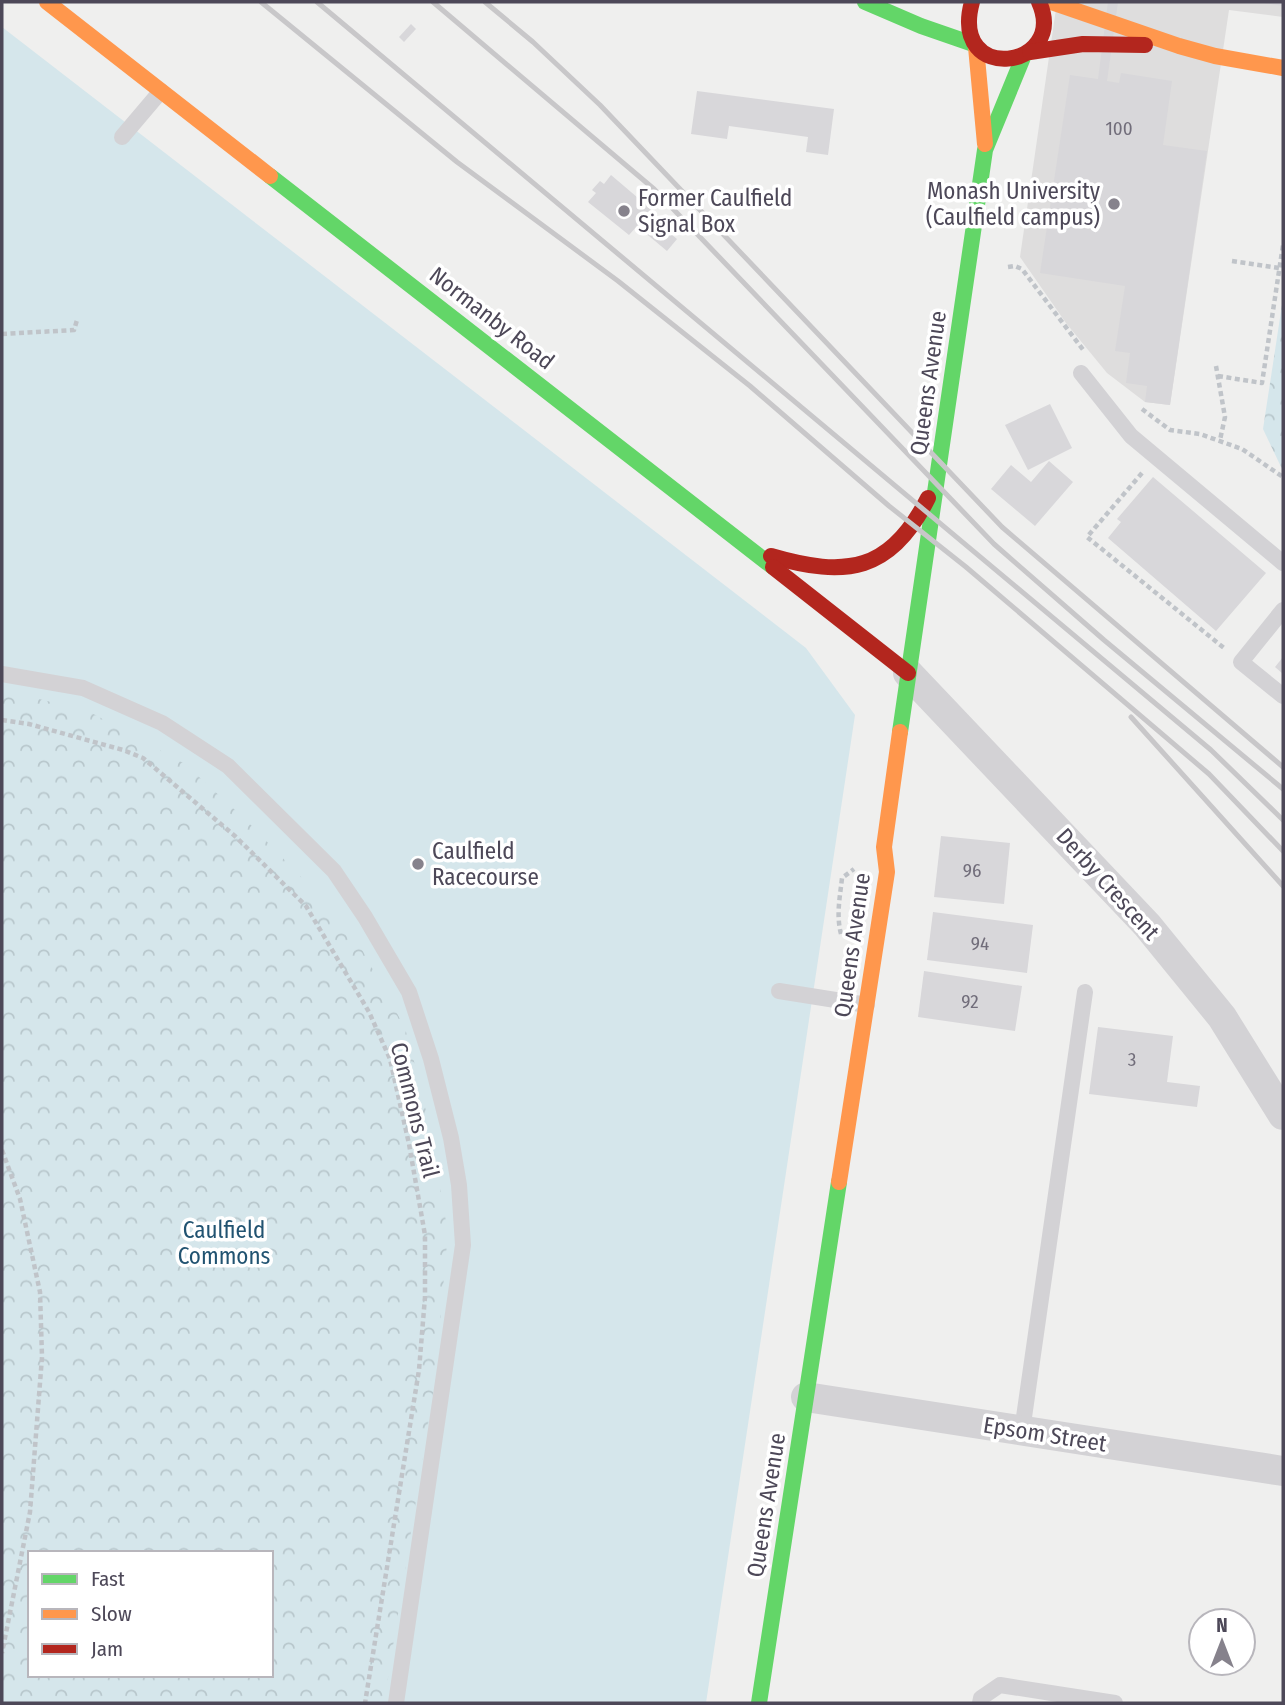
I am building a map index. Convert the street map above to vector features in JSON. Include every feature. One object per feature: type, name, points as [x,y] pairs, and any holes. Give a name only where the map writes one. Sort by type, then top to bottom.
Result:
[{"type":"street","name":"Normanby Road","points":[[47,2],[908,673]]},
{"type":"street","points":[[865,2],[974,45],[982,53],[999,60],[1083,44],[1178,46]]},
{"type":"street","name":"Queens Avenue","points":[[759,1703],[887,872],[884,847],[985,150],[974,45],[966,21],[972,2]]},
{"type":"street","name":"Queens Avenue","points":[[985,150],[1027,53],[1037,44],[1044,25],[1044,15],[1039,2]]},
{"type":"street","points":[[1051,2],[1178,46],[1215,56],[1283,68]]},
{"type":"street","points":[[752,550],[797,565],[821,569],[848,569],[864,565],[891,551],[911,530],[920,516],[938,471]]},
{"type":"street","name":"Derby Crescent","points":[[908,673],[1147,925],[1222,1017],[1283,1115]]},
{"type":"street","name":"Epsom Street","points":[[806,1397],[1283,1471]]},
{"type":"lane","points":[[122,137],[161,90]]},
{"type":"lane","points":[[1081,373],[1131,436],[1283,563]]},
{"type":"lane","points":[[1283,610],[1241,662],[1283,696]]},
{"type":"lane","points":[[2,674],[83,688],[162,723],[228,766],[334,870],[409,992],[431,1059],[451,1138],[463,1245],[396,1703]]},
{"type":"lane","points":[[779,991],[867,1005]]},
{"type":"lane","points":[[1022,1431],[1085,992]]},
{"type":"lane","points":[[980,1703],[981,1698],[1000,1685],[1115,1703]]},
{"type":"path","points":[[1219,376],[1262,383],[1283,245]]},
{"type":"path","points":[[1232,261],[1279,268]]},
{"type":"path","points":[[2,334],[74,330],[78,320]]},
{"type":"path","points":[[1216,366],[1225,417],[1220,440]]},
{"type":"path","points":[[1241,662],[1087,537],[1156,457],[1171,430],[1220,440],[1241,449],[1283,477]]},
{"type":"path","name":"Commons Trail","points":[[2,720],[29,724],[143,758],[236,837],[306,906],[369,1012],[390,1059],[425,1235],[425,1297],[417,1382],[365,1703]]},
{"type":"path","points":[[838,923],[842,878]]},
{"type":"path","points":[[2,1150],[20,1199],[40,1292],[42,1357],[30,1512],[2,1653]]},
{"type":"shaded area","name":"Monash University (Caulfield campus)","points":[[1057,2],[1283,2],[1283,17],[1229,10],[1170,405],[1145,402],[1107,373],[1066,323],[1020,257]]},
{"type":"green space","name":"Caulfield Racecourse","points":[[2,27],[806,648],[855,715],[706,1703],[2,1703]]},
{"type":"green space","points":[[1283,298],[1283,471],[1263,429]]},
{"type":"green space","name":"Caulfield Commons","points":[[2,690],[88,711],[185,764],[247,821],[350,928],[405,1028],[423,1095],[448,1232],[435,1380],[384,1703],[2,1703]]},
{"type":"building","points":[[1108,2],[1118,2],[1107,81],[1119,83],[1121,73],[1172,81],[1163,145],[1207,151],[1170,405],[1145,402],[1147,386],[1126,383],[1130,353],[1115,351],[1125,286],[1040,273],[1070,75],[1098,79]]},
{"type":"building","points":[[1283,2],[1283,6],[1263,3]]},
{"type":"building","points":[[411,24],[416,29],[404,42],[399,37]]},
{"type":"building","points":[[697,91],[834,109],[828,155],[806,152],[808,137],[729,126],[727,139],[691,134]]},
{"type":"building","name":"Former Caulfield Signal Box","points":[[611,175],[651,209],[646,214],[677,239],[667,251],[637,226],[629,235],[588,202],[596,193],[592,190],[600,181],[604,184]]},
{"type":"building","points":[[1050,404],[1072,448],[1028,470],[1005,425]]},
{"type":"building","points":[[1049,461],[1073,482],[1035,526],[991,489],[1011,465],[1031,482]]},
{"type":"building","points":[[1153,477],[1266,573],[1216,631],[1108,538],[1121,522],[1117,519]]},
{"type":"building","points":[[1283,657],[1283,674],[1275,667]]},
{"type":"building","points":[[941,836],[1010,843],[1004,904],[934,897]]},
{"type":"building","points":[[933,912],[1033,925],[1027,973],[927,960]]},
{"type":"building","points":[[924,971],[1022,986],[1015,1031],[918,1017]]},
{"type":"building","points":[[1098,1027],[1173,1036],[1167,1082],[1200,1086],[1197,1107],[1089,1094]]},
{"type":"railway","points":[[261,2],[457,162],[618,281],[750,386],[1209,774],[1283,851]]},
{"type":"railway","points":[[317,2],[1211,750],[1283,820]]},
{"type":"railway","points":[[433,2],[654,189],[994,544],[1283,789]]},
{"type":"railway","points":[[485,2],[533,42],[600,105],[1002,527],[1283,767]]},
{"type":"railway","points":[[1131,717],[1283,886]]},
{"type":"traffic: fast","points":[[865,2],[973,44]]},
{"type":"traffic: fast","points":[[900,732],[985,150],[1024,55]]},
{"type":"traffic: fast","points":[[270,176],[773,567]]},
{"type":"traffic: fast","points":[[759,1703],[839,1182]]},
{"type":"traffic: slow","points":[[47,2],[270,176]]},
{"type":"traffic: slow","points":[[1051,2],[1179,46],[1215,56],[1283,68]]},
{"type":"traffic: slow","points":[[976,47],[985,144]]},
{"type":"traffic: slow","points":[[839,1182],[887,872],[884,847],[900,732]]},
{"type":"traffic: jam","points":[[972,2],[970,29],[977,47],[991,57],[1008,59],[1025,54],[1038,42],[1044,25],[1039,2]]},
{"type":"traffic: jam","points":[[1030,52],[1083,44],[1145,45]]},
{"type":"traffic: jam","points":[[771,556],[822,567],[864,563],[882,555],[898,541],[914,523],[928,498]]},
{"type":"traffic: jam","points":[[773,567],[908,673]]},
{"type":"place","name":"Monash University (Caulfield campus)","points":[[1114,204]]},
{"type":"place","name":"Former Caulfield Signal Box","points":[[624,211]]},
{"type":"place","name":"Caulfield Racecourse","points":[[418,864]]}]
